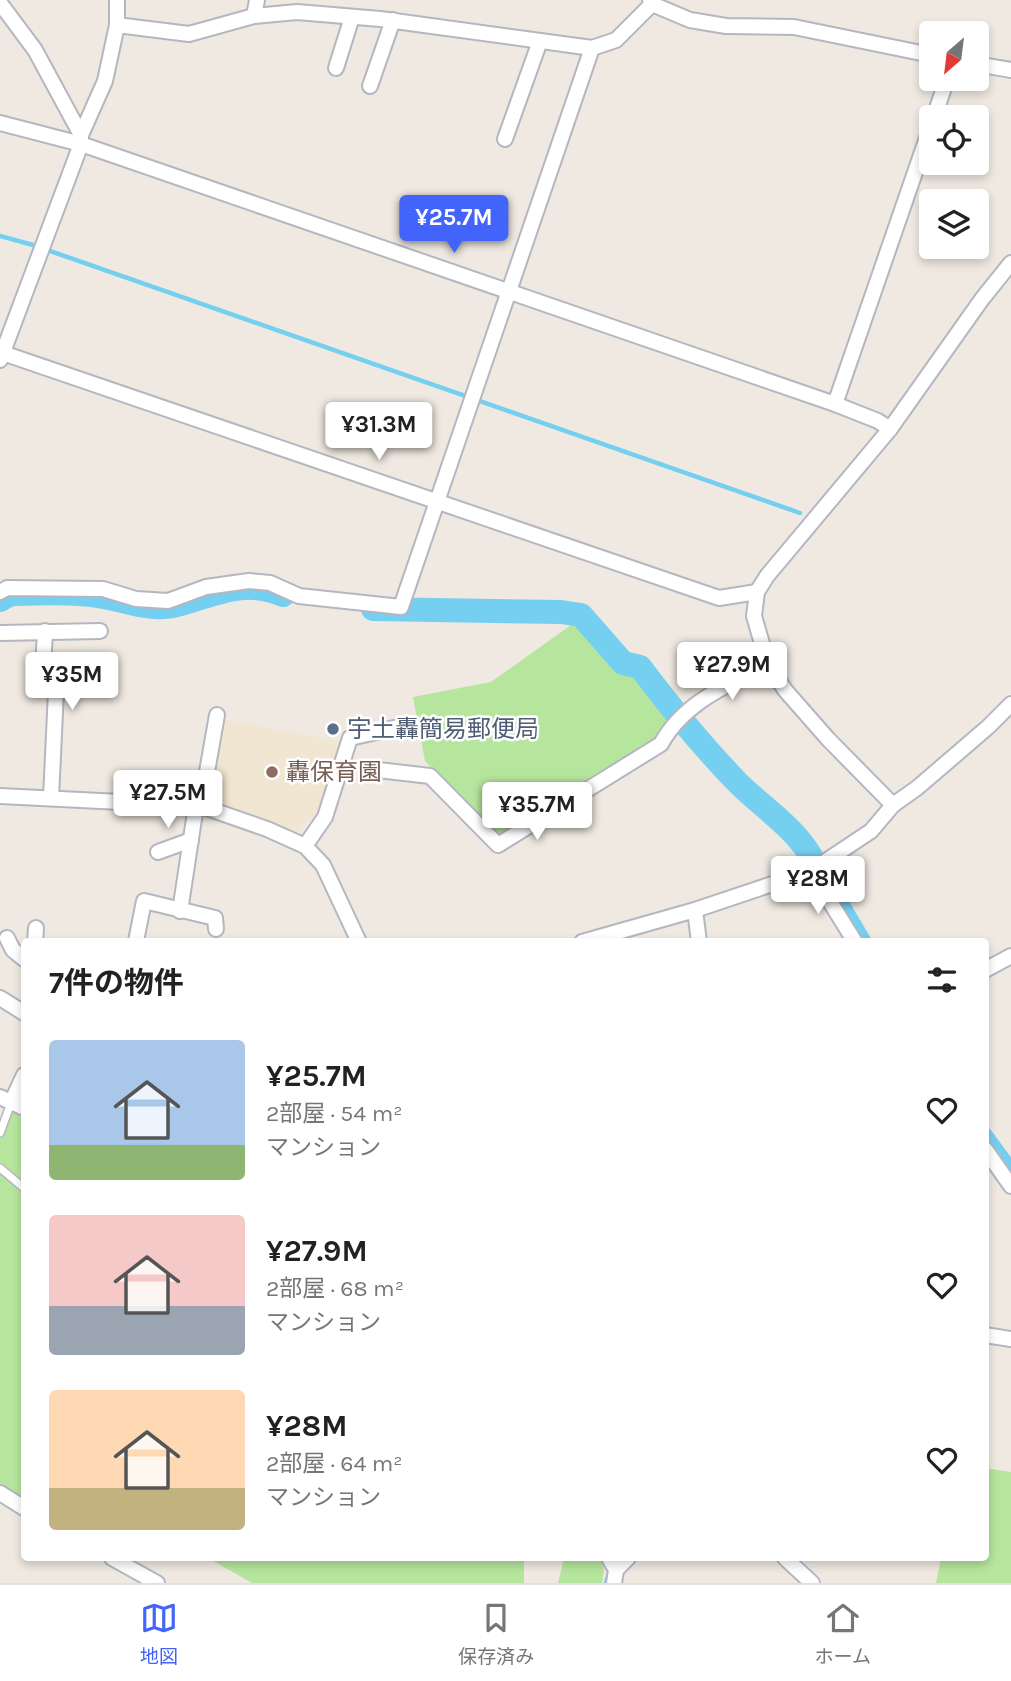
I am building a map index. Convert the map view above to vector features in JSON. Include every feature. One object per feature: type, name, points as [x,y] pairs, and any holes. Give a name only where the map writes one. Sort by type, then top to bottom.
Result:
[{"type":"street","points":[[117,0],[117,25],[105,81],[1,355],[719,598],[757,592]]},
{"type":"street","points":[[254,16],[257,0]]},
{"type":"street","points":[[117,25],[188,34],[254,16],[297,12],[393,20],[592,48],[616,40],[651,2],[690,20],[726,26],[794,27],[919,53]]},
{"type":"street","points":[[0,3],[35,50],[81,139]]},
{"type":"street","points":[[336,68],[352,17]]},
{"type":"street","points":[[370,86],[393,20]]},
{"type":"street","points":[[505,139],[540,41]]},
{"type":"street","points":[[0,592],[6,588],[103,589],[136,599],[168,601],[206,587],[249,581],[270,583],[299,596],[401,607],[592,48]]},
{"type":"street","points":[[989,67],[1011,71]]},
{"type":"street","points":[[0,123],[81,139],[508,293],[835,404],[878,421],[890,429]]},
{"type":"street","points":[[835,404],[919,161]]},
{"type":"street","points":[[893,805],[802,710],[768,664],[754,617],[757,592],[767,576],[890,429],[982,299],[1011,263]]},
{"type":"street","points":[[45,631],[43,668],[57,670],[51,798]]},
{"type":"street","points":[[0,633],[100,631]]},
{"type":"street","points":[[378,770],[430,776],[498,845],[661,744],[670,727],[681,716],[713,692],[768,664]]},
{"type":"street","points":[[596,938],[695,910],[811,871],[871,831],[893,805],[917,788],[1011,704]]},
{"type":"street","points":[[180,911],[191,840],[217,715]]},
{"type":"street","points":[[305,846],[325,817],[350,738],[403,726]]},
{"type":"street","points":[[0,796],[199,806],[267,829],[305,846],[323,865],[357,938]]},
{"type":"street","points":[[158,852],[191,840]]},
{"type":"street","points":[[811,871],[853,938]]},
{"type":"street","points":[[137,938],[144,901],[215,918],[216,929]]},
{"type":"street","points":[[695,910],[698,938]]},
{"type":"street","points":[[7,938],[13,950],[21,957]]},
{"type":"street","points":[[989,968],[1011,956]]},
{"type":"street","points":[[0,998],[21,1011]]},
{"type":"street","points":[[12,1103],[21,1082]]},
{"type":"street","points":[[989,1155],[1011,1186]]},
{"type":"street","points":[[989,1336],[1011,1339]]},
{"type":"street","points":[[0,1493],[21,1506]]},
{"type":"street","points":[[117,1561],[157,1583]]},
{"type":"street","points":[[788,1561],[812,1583]]},
{"type":"lane","points":[[0,1133],[12,1103]]},
{"type":"lane","points":[[0,1168],[21,1186]]},
{"type":"shaded area","name":"轟保育園","points":[[221,719],[341,742],[316,817],[302,824],[295,835],[207,802]]},
{"type":"green space","points":[[578,620],[627,674],[636,669],[674,719],[659,740],[499,840],[425,761],[413,697],[491,682]]},
{"type":"green space","points":[[8,1106],[21,1112],[21,1501],[0,1489],[0,1124]]},
{"type":"green space","points":[[989,1469],[1011,1472],[1011,1583],[936,1583],[940,1561],[989,1561]]},
{"type":"green space","points":[[213,1561],[524,1561],[524,1583],[252,1583]]},
{"type":"green space","points":[[563,1561],[601,1561],[604,1569],[602,1583],[558,1583]]},
{"type":"waterway","points":[[0,236],[33,245],[800,513]]},
{"type":"waterway","points":[[0,600],[11,594],[55,593],[107,597],[144,606],[163,607],[240,588],[268,590],[283,595]]},
{"type":"waterway","points":[[373,609],[561,612],[581,615],[623,663],[640,667],[712,755],[798,838],[813,860]]},
{"type":"waterway","points":[[822,869],[863,938]]},
{"type":"waterway","points":[[989,1139],[1011,1169]]},
{"type":"waterway","points":[[606,1583],[611,1567]]},
{"type":"place","name":"宇土轟簡易郵便局","points":[[333,729]]},
{"type":"place","name":"轟保育園","points":[[272,772]]}]
